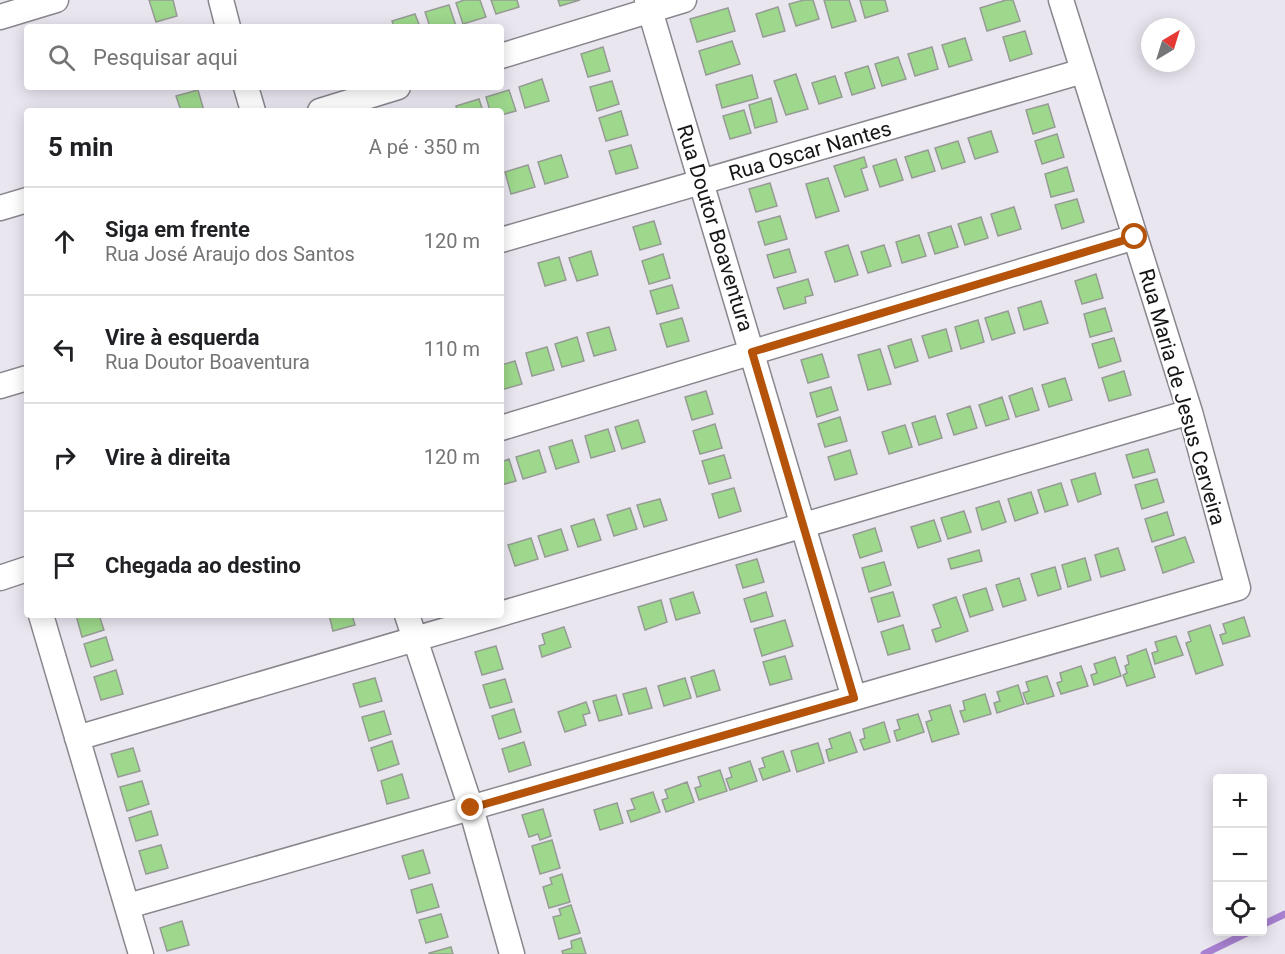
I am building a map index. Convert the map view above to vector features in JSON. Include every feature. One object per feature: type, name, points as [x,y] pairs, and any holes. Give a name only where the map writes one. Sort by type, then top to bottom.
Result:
[{"type":"street","points":[[0,17],[56,0]]},
{"type":"street","points":[[221,0],[227,24]]},
{"type":"street","points":[[504,55],[649,5],[684,0]]},
{"type":"street","name":"Rua Maria de Jesus Cerveira","points":[[854,698],[1238,588],[1190,412],[1061,0]]},
{"type":"street","name":"Rua Doutor Boaventura","points":[[649,5],[854,698]]},
{"type":"street","name":"Rua Oscar Nantes","points":[[504,239],[1083,71]]},
{"type":"street","points":[[247,90],[252,108]]},
{"type":"street","points":[[330,108],[388,90]]},
{"type":"street","points":[[0,208],[24,201]]},
{"type":"street","points":[[504,427],[1135,237]]},
{"type":"street","points":[[0,386],[24,379]]},
{"type":"street","points":[[504,615],[1190,412]]},
{"type":"street","points":[[0,578],[24,570]]},
{"type":"street","points":[[42,618],[141,954]]},
{"type":"street","points":[[408,618],[471,808],[512,954]]},
{"type":"street","points":[[77,738],[493,618]]},
{"type":"street","points":[[128,906],[854,698]]},
{"type":"building","points":[[149,0],[173,0],[177,16],[156,22]]},
{"type":"building","points":[[464,0],[480,0],[486,17],[463,24],[456,3]]},
{"type":"building","points":[[491,0],[517,0],[519,7],[496,14]]},
{"type":"building","points":[[558,0],[580,0],[560,6]]},
{"type":"building","points":[[813,0],[819,19],[796,26],[789,4]]},
{"type":"building","points":[[824,0],[849,0],[856,21],[832,28]]},
{"type":"building","points":[[860,0],[885,0],[888,11],[865,18]]},
{"type":"building","points":[[1013,0],[1020,21],[987,31],[980,8]]},
{"type":"building","points":[[449,5],[455,24],[429,24],[425,12]]},
{"type":"building","points":[[778,7],[785,31],[763,37],[756,14]]},
{"type":"building","points":[[728,8],[735,31],[697,42],[690,19]]},
{"type":"building","points":[[415,14],[419,24],[393,24],[392,21]]},
{"type":"building","points":[[1025,31],[1032,54],[1010,61],[1003,37]]},
{"type":"building","points":[[965,38],[972,60],[949,67],[942,45]]},
{"type":"building","points":[[732,41],[740,64],[706,75],[699,51]]},
{"type":"building","points":[[603,47],[610,71],[588,77],[581,54]]},
{"type":"building","points":[[932,47],[938,69],[915,76],[908,54]]},
{"type":"building","points":[[898,57],[906,79],[882,86],[875,64]]},
{"type":"building","points":[[868,66],[875,88],[852,95],[845,73]]},
{"type":"building","points":[[796,74],[808,109],[786,115],[774,81]]},
{"type":"building","points":[[752,75],[758,98],[722,108],[716,85]]},
{"type":"building","points":[[835,76],[842,97],[819,104],[812,83]]},
{"type":"building","points":[[542,79],[549,101],[525,108],[519,87]]},
{"type":"building","points":[[612,81],[619,104],[597,111],[590,87]]},
{"type":"building","points":[[198,90],[203,108],[180,108],[176,96]]},
{"type":"building","points":[[509,90],[516,111],[504,114],[504,108],[489,108],[486,97]]},
{"type":"building","points":[[771,98],[777,122],[755,128],[749,105]]},
{"type":"building","points":[[479,99],[482,108],[456,108],[456,106]]},
{"type":"building","points":[[1048,104],[1055,127],[1033,134],[1026,110]]},
{"type":"building","points":[[744,110],[751,133],[730,139],[723,116]]},
{"type":"building","points":[[621,111],[628,135],[606,141],[599,118]]},
{"type":"building","points":[[991,131],[998,152],[975,159],[968,138]]},
{"type":"building","points":[[1057,134],[1064,157],[1042,164],[1035,141]]},
{"type":"building","points":[[958,141],[965,162],[942,169],[935,148]]},
{"type":"building","points":[[631,145],[638,168],[616,174],[609,151]]},
{"type":"building","points":[[928,150],[935,171],[912,178],[905,157]]},
{"type":"building","points":[[561,155],[568,177],[545,184],[538,162]]},
{"type":"building","points":[[864,157],[867,167],[861,169],[868,190],[845,197],[834,166]]},
{"type":"building","points":[[896,159],[903,180],[880,187],[873,166]]},
{"type":"building","points":[[528,165],[535,187],[511,194],[505,172]]},
{"type":"building","points":[[1067,167],[1074,191],[1051,197],[1045,174]]},
{"type":"building","points":[[828,178],[839,211],[816,218],[806,184]]},
{"type":"building","points":[[770,183],[777,206],[756,212],[749,189]]},
{"type":"building","points":[[1077,199],[1084,222],[1062,229],[1055,205]]},
{"type":"building","points":[[1014,207],[1021,229],[998,236],[991,214]]},
{"type":"building","points":[[780,216],[787,239],[765,245],[758,222]]},
{"type":"building","points":[[981,217],[988,238],[965,245],[958,224]]},
{"type":"building","points":[[654,221],[661,244],[640,250],[633,227]]},
{"type":"building","points":[[951,226],[958,247],[935,254],[928,233]]},
{"type":"building","points":[[919,235],[926,256],[902,263],[896,242]]},
{"type":"building","points":[[848,245],[858,275],[835,282],[825,252]]},
{"type":"building","points":[[884,245],[891,266],[868,273],[861,252]]},
{"type":"building","points":[[789,249],[796,272],[774,278],[767,255]]},
{"type":"building","points":[[591,251],[598,275],[577,281],[569,258]]},
{"type":"building","points":[[663,254],[670,278],[649,284],[642,261]]},
{"type":"building","points":[[559,257],[566,280],[545,286],[538,263]]},
{"type":"building","points":[[1096,274],[1103,298],[1082,304],[1075,281]]},
{"type":"building","points":[[808,279],[813,295],[805,297],[806,303],[784,309],[777,288]]},
{"type":"building","points":[[672,285],[679,308],[657,314],[650,291]]},
{"type":"building","points":[[1041,301],[1048,323],[1024,330],[1018,308]]},
{"type":"building","points":[[1105,308],[1112,331],[1090,337],[1084,314]]},
{"type":"building","points":[[1008,311],[1015,333],[992,340],[985,318]]},
{"type":"building","points":[[682,318],[689,341],[667,347],[660,324]]},
{"type":"building","points":[[978,320],[984,342],[961,349],[955,327]]},
{"type":"building","points":[[609,327],[616,350],[594,356],[587,333]]},
{"type":"building","points":[[946,329],[952,351],[929,358],[922,336]]},
{"type":"building","points":[[577,337],[584,361],[562,367],[555,344]]},
{"type":"building","points":[[1114,338],[1121,361],[1099,368],[1092,344]]},
{"type":"building","points":[[911,339],[918,361],[895,368],[888,346]]},
{"type":"building","points":[[547,347],[554,370],[532,376],[526,353]]},
{"type":"building","points":[[880,349],[891,384],[868,390],[858,355]]},
{"type":"building","points":[[822,354],[829,377],[808,383],[801,360]]},
{"type":"building","points":[[515,361],[522,384],[504,389],[504,364]]},
{"type":"building","points":[[1124,371],[1131,395],[1109,401],[1102,378]]},
{"type":"building","points":[[1065,378],[1072,400],[1049,407],[1042,385]]},
{"type":"building","points":[[831,387],[838,410],[817,417],[810,393]]},
{"type":"building","points":[[1032,388],[1039,410],[1016,417],[1009,396]]},
{"type":"building","points":[[706,391],[713,414],[692,420],[685,397]]},
{"type":"building","points":[[1002,397],[1009,419],[986,426],[979,405]]},
{"type":"building","points":[[970,406],[977,428],[954,435],[947,414]]},
{"type":"building","points":[[935,416],[942,438],[919,445],[912,423]]},
{"type":"building","points":[[840,417],[847,441],[825,447],[818,424]]},
{"type":"building","points":[[638,420],[645,442],[622,449],[615,427]]},
{"type":"building","points":[[715,424],[722,448],[700,454],[693,431]]},
{"type":"building","points":[[905,425],[912,447],[889,454],[882,432]]},
{"type":"building","points":[[608,429],[615,451],[591,458],[585,436]]},
{"type":"building","points":[[572,440],[579,462],[556,469],[549,447]]},
{"type":"building","points":[[1148,449],[1155,472],[1133,478],[1126,455]]},
{"type":"building","points":[[539,450],[546,472],[523,479],[516,457]]},
{"type":"building","points":[[850,450],[857,474],[835,480],[828,457]]},
{"type":"building","points":[[724,455],[731,478],[709,484],[702,461]]},
{"type":"building","points":[[509,459],[516,481],[504,484],[504,461]]},
{"type":"building","points":[[1095,473],[1101,494],[1078,502],[1071,480]]},
{"type":"building","points":[[1157,479],[1164,502],[1142,509],[1135,485]]},
{"type":"building","points":[[1061,483],[1068,505],[1045,512],[1038,490]]},
{"type":"building","points":[[734,488],[741,511],[719,518],[712,494]]},
{"type":"building","points":[[1031,492],[1038,513],[1015,521],[1008,499]]},
{"type":"building","points":[[660,499],[667,520],[644,527],[637,505]]},
{"type":"building","points":[[999,501],[1006,522],[982,530],[976,508]]},
{"type":"building","points":[[630,508],[637,529],[614,536],[607,515]]},
{"type":"building","points":[[964,511],[971,532],[948,539],[941,518]]},
{"type":"building","points":[[1167,512],[1174,535],[1152,542],[1145,519]]},
{"type":"building","points":[[594,519],[601,540],[578,547],[571,526]]},
{"type":"building","points":[[934,520],[941,541],[918,548],[911,527]]},
{"type":"building","points":[[875,528],[882,551],[860,558],[853,535]]},
{"type":"building","points":[[561,529],[568,550],[545,557],[538,536]]},
{"type":"building","points":[[1185,537],[1194,562],[1163,573],[1155,547]]},
{"type":"building","points":[[531,538],[538,559],[515,566],[508,545]]},
{"type":"building","points":[[1118,548],[1125,570],[1101,577],[1095,555]]},
{"type":"building","points":[[979,550],[982,561],[951,569],[948,559]]},
{"type":"building","points":[[1085,558],[1091,580],[1068,587],[1062,565]]},
{"type":"building","points":[[757,559],[764,582],[743,588],[736,565]]},
{"type":"building","points":[[884,562],[891,585],[869,592],[862,568]]},
{"type":"building","points":[[1055,567],[1061,589],[1038,596],[1031,574]]},
{"type":"building","points":[[1019,578],[1026,600],[1003,607],[996,585]]},
{"type":"building","points":[[986,588],[993,610],[970,617],[963,595]]},
{"type":"building","points":[[693,592],[700,613],[676,620],[670,599]]},
{"type":"building","points":[[766,592],[773,616],[751,622],[744,599]]},
{"type":"building","points":[[893,592],[900,616],[878,622],[871,598]]},
{"type":"building","points":[[956,597],[968,631],[936,642],[932,630],[941,627],[933,605]]},
{"type":"building","points":[[661,600],[667,622],[645,630],[638,607]]},
{"type":"building","points":[[1244,617],[1250,636],[1223,644],[1220,635],[1226,633],[1223,624]]},
{"type":"building","points":[[77,618],[100,618],[104,630],[82,637]]},
{"type":"building","points":[[330,618],[353,618],[355,625],[333,631]]},
{"type":"building","points":[[785,620],[793,646],[762,656],[754,629]]},
{"type":"building","points":[[903,625],[910,649],[888,655],[881,632]]},
{"type":"building","points":[[1210,625],[1223,665],[1196,674],[1186,643],[1191,641],[1188,632]]},
{"type":"building","points":[[564,627],[571,647],[542,657],[539,646],[545,644],[542,634]]},
{"type":"building","points":[[1176,636],[1183,655],[1155,664],[1152,653],[1158,651],[1155,642]]},
{"type":"building","points":[[106,637],[113,660],[91,667],[84,644]]},
{"type":"building","points":[[496,646],[503,669],[482,675],[475,652]]},
{"type":"building","points":[[1146,649],[1155,677],[1127,686],[1123,675],[1127,673],[1125,666],[1129,664],[1127,656]]},
{"type":"building","points":[[785,656],[792,679],[770,685],[763,662]]},
{"type":"building","points":[[1115,657],[1121,676],[1094,685],[1091,675],[1097,673],[1094,664]]},
{"type":"building","points":[[1081,666],[1088,686],[1061,694],[1057,683],[1062,681],[1060,673]]},
{"type":"building","points":[[116,670],[123,694],[101,700],[94,677]]},
{"type":"building","points":[[714,670],[720,690],[697,697],[691,677]]},
{"type":"building","points":[[1047,676],[1054,696],[1027,704],[1023,693],[1029,691],[1026,682]]},
{"type":"building","points":[[375,678],[382,701],[360,707],[353,684]]},
{"type":"building","points":[[685,678],[691,698],[664,706],[658,686]]},
{"type":"building","points":[[505,679],[512,702],[490,708],[483,685]]},
{"type":"building","points":[[1018,685],[1024,704],[997,713],[994,703],[1000,701],[997,692]]},
{"type":"building","points":[[646,688],[652,708],[629,714],[623,694]]},
{"type":"building","points":[[985,694],[991,714],[964,722],[960,711],[965,710],[963,701]]},
{"type":"building","points":[[616,695],[622,715],[599,721],[593,701]]},
{"type":"building","points":[[586,702],[590,713],[583,715],[586,725],[565,732],[558,712]]},
{"type":"building","points":[[950,705],[959,734],[932,742],[926,722],[932,720],[929,711]]},
{"type":"building","points":[[514,709],[521,732],[499,739],[492,716]]},
{"type":"building","points":[[384,711],[391,734],[369,741],[362,717]]},
{"type":"building","points":[[918,714],[924,732],[897,741],[894,731],[900,729],[897,720]]},
{"type":"building","points":[[884,722],[890,742],[864,750],[860,740],[865,738],[863,729]]},
{"type":"building","points":[[850,732],[857,752],[829,761],[826,750],[832,748],[829,739]]},
{"type":"building","points":[[392,741],[399,764],[378,771],[371,748]]},
{"type":"building","points":[[524,742],[531,765],[509,772],[502,749]]},
{"type":"building","points":[[818,743],[824,763],[797,772],[791,751]]},
{"type":"building","points":[[133,748],[140,771],[118,777],[111,754]]},
{"type":"building","points":[[783,751],[790,771],[763,780],[759,769],[765,767],[762,758]]},
{"type":"building","points":[[750,761],[757,781],[730,790],[726,779],[732,777],[729,768]]},
{"type":"building","points":[[720,770],[727,791],[699,800],[695,788],[701,786],[698,777]]},
{"type":"building","points":[[402,774],[409,798],[387,804],[381,781]]},
{"type":"building","points":[[142,781],[149,804],[127,811],[120,787]]},
{"type":"building","points":[[687,782],[694,802],[666,812],[662,800],[668,798],[665,790]]},
{"type":"building","points":[[653,792],[660,812],[631,822],[627,811],[635,809],[631,799]]},
{"type":"building","points":[[617,803],[623,823],[600,830],[594,810]]},
{"type":"building","points":[[543,809],[551,836],[540,840],[538,834],[529,837],[522,815]]},
{"type":"building","points":[[151,811],[158,835],[136,841],[129,818]]},
{"type":"building","points":[[552,840],[560,868],[540,874],[532,846]]},
{"type":"building","points":[[161,845],[168,868],[146,874],[139,851]]},
{"type":"building","points":[[423,850],[430,873],[409,879],[402,856]]},
{"type":"building","points":[[562,874],[570,902],[549,908],[543,887],[552,884],[550,878]]},
{"type":"building","points":[[432,884],[439,907],[417,913],[411,890]]},
{"type":"building","points":[[571,905],[580,933],[559,939],[553,917],[561,915],[559,909]]},
{"type":"building","points":[[441,914],[448,937],[426,943],[419,920]]},
{"type":"building","points":[[182,921],[189,945],[167,951],[160,928]]},
{"type":"building","points":[[581,938],[586,954],[563,954],[562,951],[572,948],[571,941]]},
{"type":"building","points":[[451,947],[453,954],[429,954],[429,953]]},
{"type":"waterway","points":[[1267,923],[1285,914]]},
{"type":"waterway","points":[[1204,954],[1241,936]]},
{"type":"route","points":[[471,808],[854,698],[752,352],[1135,237]]}]
